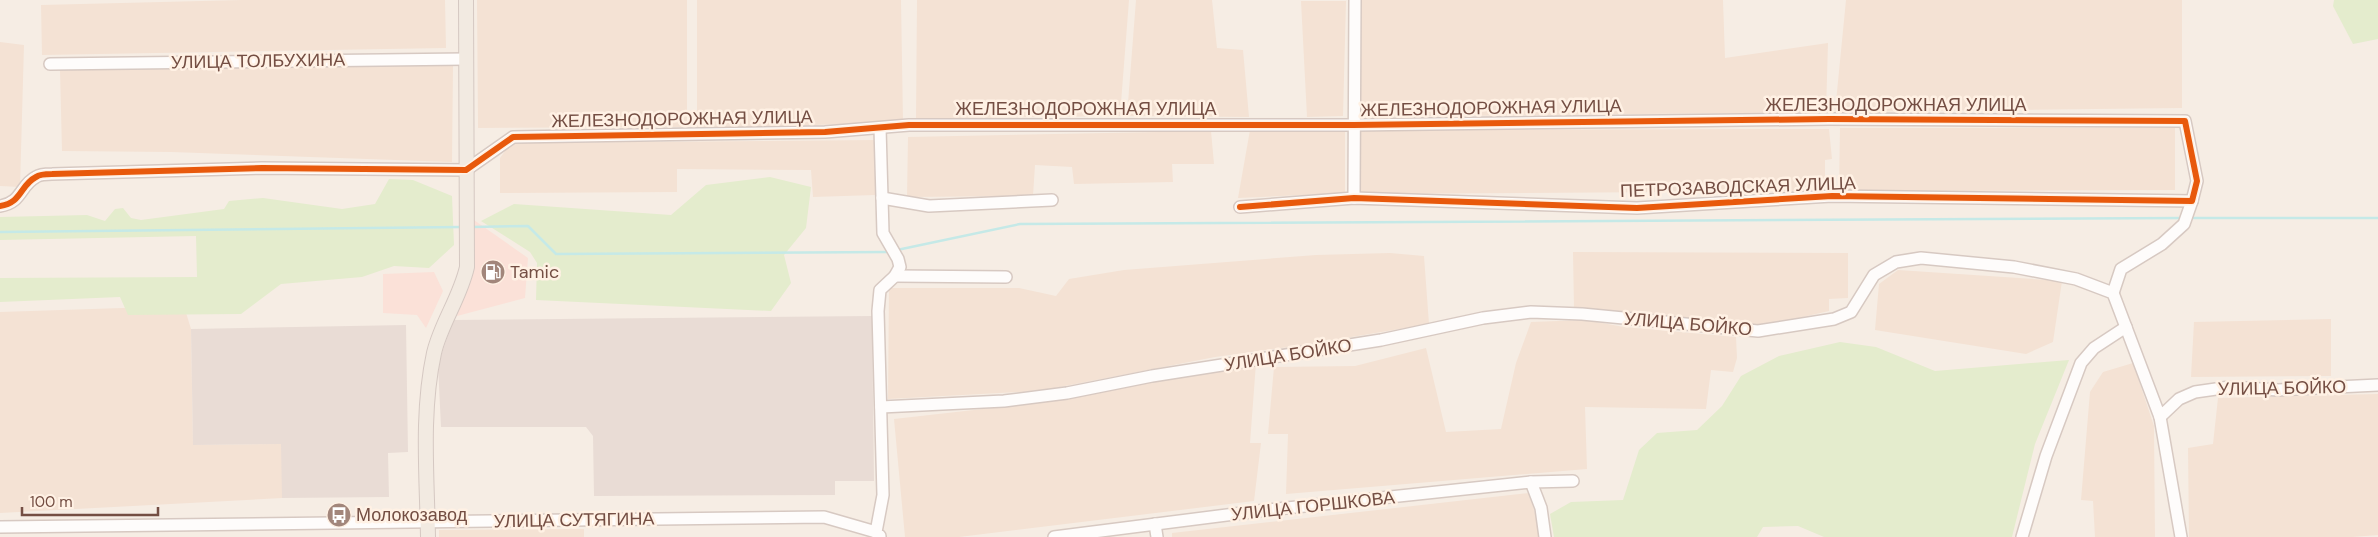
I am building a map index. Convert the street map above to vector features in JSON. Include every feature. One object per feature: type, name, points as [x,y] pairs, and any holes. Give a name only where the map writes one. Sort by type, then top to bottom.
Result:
[{"type":"main road","points":[[428,537],[428,391],[435,350],[462,286],[466,267],[466,0]]},
{"type":"street","points":[[1354,198],[1355,0]]},
{"type":"street","name":"УЛИЦА ТОЛБУХИНА","points":[[50,64],[466,59]]},
{"type":"street","name":"ЖЕЛЕЗНОДОРОЖНАЯ УЛИЦА","points":[[466,170],[513,137],[825,132],[909,125],[1354,125],[1829,119],[2185,121],[2197,180],[2192,201]]},
{"type":"street","points":[[879,535],[883,495],[880,290],[895,276],[900,267],[898,259],[883,233],[880,128]]},
{"type":"street","points":[[0,206],[12,203],[28,182],[37,176],[68,172],[262,168],[466,170]]},
{"type":"street","name":"ПЕТРОЗАВОДСКАЯ УЛИЦА","points":[[1240,207],[1354,198],[1637,208],[1832,196],[2192,201]]},
{"type":"street","points":[[882,198],[929,206],[1052,200]]},
{"type":"street","points":[[2181,537],[2160,417],[2113,293],[2121,269],[2162,244],[2184,224],[2192,201]]},
{"type":"street","name":"УЛИЦА БОЙКО","points":[[881,407],[1004,401],[1067,392],[1152,376],[1381,340],[1483,318],[1531,312],[1582,314],[1758,331],[1834,319],[1851,312],[1874,275],[1896,262],[1921,258],[2014,267],[2076,279],[2113,293]]},
{"type":"street","points":[[895,276],[1006,277]]},
{"type":"street","points":[[2022,537],[2046,456],[2081,363],[2094,348],[2126,327]]},
{"type":"street","name":"УЛИЦА БОЙКО","points":[[2160,417],[2179,399],[2195,392],[2230,387],[2278,390],[2378,385]]},
{"type":"street","name":"УЛИЦА ГОРШКОВА","points":[[1054,537],[1532,482],[1573,481]]},
{"type":"street","points":[[1532,482],[1541,508],[1545,537]]},
{"type":"street","name":"УЛИЦА СУТЯГИНА","points":[[0,527],[824,517],[879,535]]},
{"type":"street","points":[[1155,524],[1157,537]]},
{"type":"shaded area","points":[[242,0],[445,0],[446,48],[42,55],[41,5]]},
{"type":"shaded area","points":[[477,0],[687,0],[687,127],[478,128]]},
{"type":"shaded area","points":[[697,0],[901,0],[903,122],[697,129]]},
{"type":"shaded area","points":[[917,0],[1129,0],[1120,116],[916,119]]},
{"type":"shaded area","points":[[1136,0],[1212,0],[1217,48],[1243,50],[1249,117],[1127,116]]},
{"type":"shaded area","points":[[1362,0],[1723,0],[1725,58],[1828,43],[1826,112],[1360,117]]},
{"type":"shaded area","points":[[1846,0],[2182,0],[2182,108],[1835,112]]},
{"type":"shaded area","points":[[1301,1],[1346,1],[1343,116],[1307,117]]},
{"type":"shaded area","points":[[0,42],[24,45],[20,187],[0,186]]},
{"type":"shaded area","points":[[453,65],[452,162],[171,152],[62,151],[60,70]]},
{"type":"shaded area","points":[[1840,128],[2175,128],[2175,190],[1839,191]]},
{"type":"shaded area","points":[[1345,129],[1345,193],[1238,198],[1250,130]]},
{"type":"shaded area","points":[[1829,129],[1832,159],[1825,160],[1825,191],[1361,194],[1361,130]]},
{"type":"shaded area","points":[[1211,131],[1214,164],[1172,164],[1173,182],[1074,184],[1072,167],[1035,165],[1033,196],[907,197],[908,137]]},
{"type":"shaded area","points":[[876,140],[875,195],[813,197],[811,170],[677,169],[677,192],[500,193],[500,158],[511,143]]},
{"type":"shaded area","points":[[471,218],[528,258],[525,298],[457,316],[468,278]]},
{"type":"shaded area","points":[[1573,252],[1848,253],[1848,298],[1829,299],[1829,311],[1764,326],[1574,308]]},
{"type":"shaded area","points":[[1390,253],[1424,256],[1429,324],[1310,344],[1215,357],[1039,391],[888,399],[889,288],[1019,288],[1056,296],[1069,279],[1124,270],[1316,255]]},
{"type":"shaded area","points":[[1898,270],[2062,281],[2053,342],[2026,354],[1875,330],[1879,284]]},
{"type":"shaded area","points":[[434,272],[443,291],[426,328],[417,315],[383,313],[383,274]]},
{"type":"shaded area","points":[[184,306],[191,329],[193,445],[282,444],[282,498],[0,513],[0,312]]},
{"type":"shaded area","points":[[872,316],[874,481],[835,481],[835,495],[594,496],[593,436],[586,427],[441,427],[438,365],[453,320]]},
{"type":"shaded area","points":[[2331,319],[2331,376],[2191,377],[2194,322]]},
{"type":"shaded area","points":[[1586,320],[1624,327],[1736,337],[1737,358],[1733,372],[1711,370],[1706,409],[1585,407],[1587,469],[1286,494],[1288,434],[1268,434],[1274,367],[1355,366],[1426,348],[1446,432],[1501,429],[1516,363],[1531,322]]},
{"type":"shaded area","points":[[406,325],[408,452],[388,453],[389,497],[282,498],[281,444],[193,445],[191,329]]},
{"type":"shaded area","points":[[1256,363],[1250,443],[1261,443],[1254,501],[959,537],[905,537],[894,419],[1053,401]]},
{"type":"shaded area","points":[[2133,363],[2154,426],[2155,537],[2095,537],[2093,501],[2081,500],[2090,392],[2103,372]]},
{"type":"shaded area","points":[[2378,394],[2378,535],[2352,537],[2189,537],[2188,448],[2213,444],[2218,398]]},
{"type":"shaded area","points":[[1529,493],[1542,537],[1172,537],[1172,533]]},
{"type":"shaded area","points":[[584,529],[584,537],[439,537],[439,530]]},
{"type":"green space","points":[[2334,0],[2378,0],[2378,39],[2353,44],[2333,6]]},
{"type":"green space","points":[[770,177],[811,187],[806,228],[784,255],[791,283],[771,311],[536,300],[537,263],[530,252],[481,221],[514,204],[671,215],[706,185]]},
{"type":"green space","points":[[389,179],[413,180],[452,196],[454,245],[429,268],[394,266],[362,277],[281,284],[241,314],[128,315],[120,297],[0,302],[0,278],[197,277],[196,236],[0,240],[0,217],[87,215],[105,221],[115,209],[123,208],[131,218],[141,220],[224,209],[229,201],[263,198],[342,209],[375,204]]},
{"type":"green space","points":[[1840,342],[1876,347],[1935,371],[2069,360],[2035,444],[2012,537],[1824,537],[1798,526],[1763,527],[1757,537],[1554,537],[1550,514],[1571,502],[1623,500],[1639,450],[1657,433],[1697,430],[1722,406],[1741,376],[1779,356]]},
{"type":"waterway","points":[[897,250],[1020,224],[2182,218]]},
{"type":"waterway","points":[[2190,218],[2378,218]]},
{"type":"waterway","points":[[472,227],[528,226],[556,254],[889,252]]},
{"type":"waterway","points":[[0,232],[461,227]]},
{"type":"cycle path","points":[[0,206],[17,198],[31,180],[46,174],[262,168],[466,170],[513,137],[825,132],[909,125],[1354,125],[1829,119],[2185,121],[2197,181],[2192,201],[1832,196],[1637,208],[1354,198],[1240,207]]},
{"type":"place","name":"Tamic","points":[[493,272]]},
{"type":"place","name":"Молокозавод","points":[[339,515]]}]
